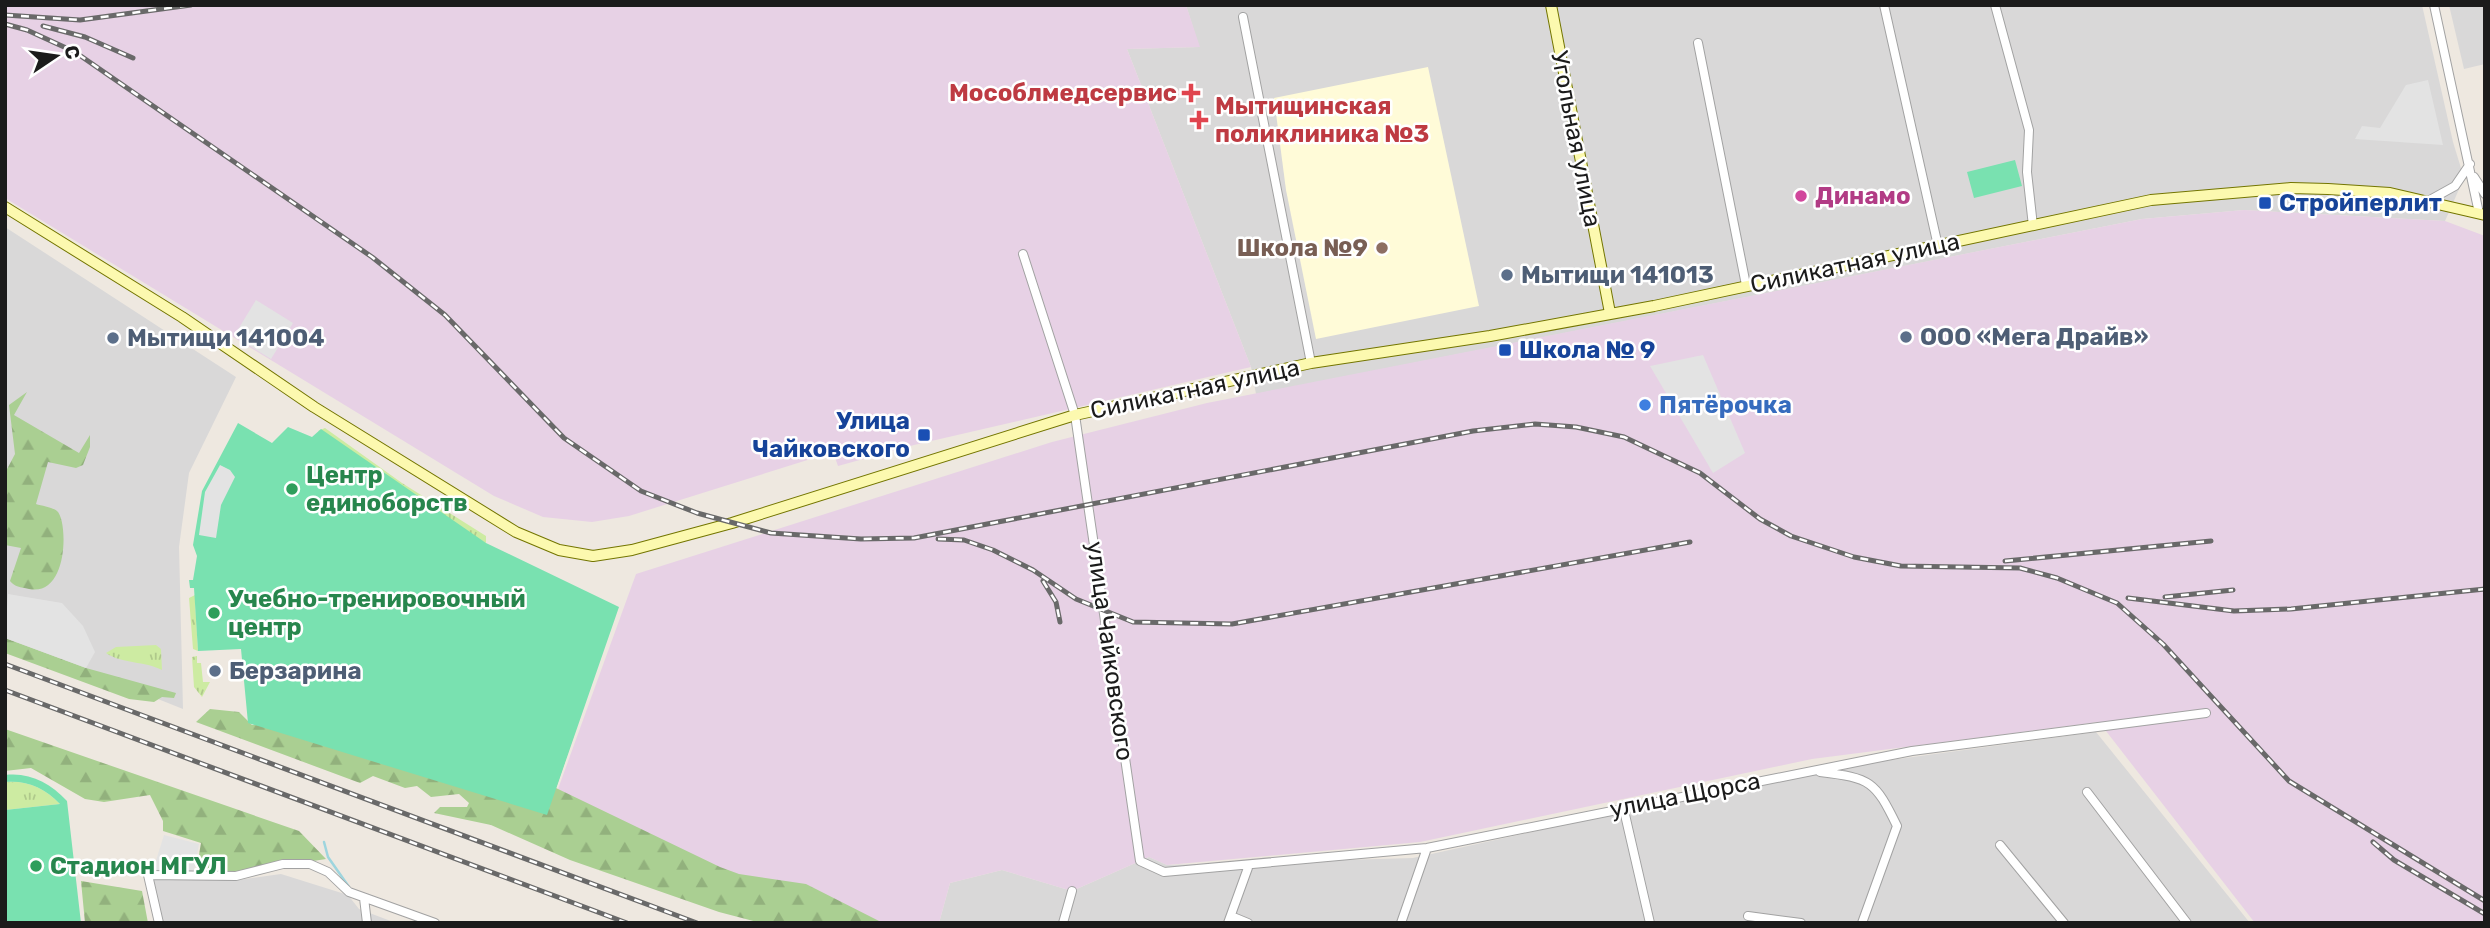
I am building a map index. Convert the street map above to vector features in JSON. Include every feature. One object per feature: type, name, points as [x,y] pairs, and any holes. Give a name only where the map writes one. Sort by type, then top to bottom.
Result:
[{"type":"street","name":"Угольная улица","points":[[1551,5],[1610,313]]},
{"type":"street","points":[[1884,5],[1938,246]]},
{"type":"street","points":[[1995,5],[2029,130],[2027,172],[2033,226]]},
{"type":"street","points":[[2434,5],[2482,214]]},
{"type":"street","points":[[1243,17],[1311,363]]},
{"type":"street","points":[[1698,43],[1746,285]]},
{"type":"street","points":[[2470,168],[2485,194]]},
{"type":"street","points":[[2428,201],[2455,186],[2470,168]]},
{"type":"street","name":"Силикатная улица","points":[[5,207],[181,317],[314,407],[516,532],[576,554],[612,554],[654,544],[1075,415],[1311,363],[1610,313],[2151,200],[2291,188],[2390,194],[2482,214]]},
{"type":"street","points":[[1023,254],[1075,415]]},
{"type":"street","name":"улица Чайковского","points":[[1075,415],[1140,861],[1164,872]]},
{"type":"street","name":"улица Щорса","points":[[1164,872],[1427,848],[1623,806],[1912,751],[2206,713]]},
{"type":"street","points":[[1810,771],[1853,776],[1880,791],[1897,826],[1863,923]]},
{"type":"street","points":[[2087,792],[2187,923]]},
{"type":"street","points":[[1623,806],[1650,923]]},
{"type":"street","points":[[2000,845],[2064,923]]},
{"type":"street","points":[[1401,923],[1427,848]]},
{"type":"street","points":[[159,923],[148,875],[236,876],[283,864],[310,863],[328,872],[349,892],[435,923]]},
{"type":"street","points":[[1248,923],[1229,920],[1249,865]]},
{"type":"street","points":[[1063,923],[1072,891]]},
{"type":"street","points":[[364,898],[367,923]]},
{"type":"street","points":[[1748,916],[1801,923]]},
{"type":"shaded area","points":[[5,5],[1186,5],[1200,47],[1127,49],[1251,367],[914,445],[838,466],[833,452],[629,516],[592,522],[543,517],[494,496],[5,198]]},
{"type":"shaded area","points":[[1186,5],[2422,5],[2453,142],[2464,178],[2445,221],[2244,210],[2142,219],[1256,394],[1251,367],[1127,49],[1199,47]]},
{"type":"shaded area","points":[[2449,5],[2485,5],[2485,64],[2464,69]]},
{"type":"shaded area","name":"Школа №9","points":[[1428,67],[1479,306],[1316,339],[1286,190],[1274,98]]},
{"type":"shaded area","points":[[2428,80],[2443,145],[2355,139],[2362,126],[2380,128],[2406,85]]},
{"type":"shaded area","points":[[2244,210],[2445,221],[2485,236],[2485,923],[2255,923],[2099,722],[1812,759],[1420,842],[1167,865],[1149,857],[1072,891],[1002,870],[950,883],[939,923],[867,923],[695,876],[558,789],[636,574],[1052,442],[1207,403],[2142,219]]},
{"type":"shaded area","points":[[5,227],[236,377],[189,473],[179,547],[183,709],[5,638]]},
{"type":"shaded area","points":[[256,300],[293,323],[271,359],[234,336]]},
{"type":"shaded area","points":[[1703,355],[1745,453],[1713,473],[1650,366]]},
{"type":"shaded area","points":[[220,465],[230,470],[235,477],[221,505],[216,538],[199,535],[205,492]]},
{"type":"shaded area","points":[[8,594],[62,603],[83,626],[95,652],[86,668],[5,638]]},
{"type":"shaded area","points":[[2096,732],[2250,923],[939,923],[950,883],[1002,870],[1072,891],[1149,857],[1167,865],[1413,858],[1810,771]]},
{"type":"shaded area","points":[[164,835],[199,844],[194,871],[153,870]]},
{"type":"shaded area","points":[[281,874],[348,895],[359,909],[396,923],[163,923],[153,877],[237,880]]},
{"type":"green space","points":[[2015,160],[2022,186],[1974,198],[1967,172]]},
{"type":"green space","points":[[27,392],[14,415],[79,453],[90,435],[90,447],[83,465],[76,468],[48,462],[36,504],[57,511],[61,517],[64,542],[62,556],[52,581],[42,588],[29,589],[16,586],[10,581],[21,548],[5,545],[5,473],[15,454],[9,405]]},
{"type":"green space","points":[[238,423],[272,443],[288,427],[312,437],[321,429],[486,543],[619,607],[547,815],[248,723],[241,649],[198,651],[194,588],[190,588],[189,580],[193,580],[197,556],[193,545],[202,491]]},
{"type":"green space","points":[[325,428],[402,483],[486,536],[486,543],[398,498],[318,431]]},
{"type":"green space","points":[[195,595],[198,651],[193,649],[189,598]]},
{"type":"green space","points":[[5,638],[86,668],[176,693],[174,698],[162,697],[154,702],[129,699],[5,653]]},
{"type":"green space","points":[[156,645],[161,649],[162,670],[106,653],[116,647]]},
{"type":"green space","points":[[197,656],[197,663],[201,663],[203,682],[210,682],[202,697],[194,687],[192,657]]},
{"type":"green space","points":[[210,709],[239,712],[252,725],[574,735],[556,788],[720,867],[739,874],[806,884],[883,923],[761,923],[719,912],[570,860],[491,825],[434,813],[440,807],[467,807],[469,803],[459,794],[431,797],[417,786],[405,788],[373,776],[360,783],[196,722]]},
{"type":"green space","points":[[5,729],[299,831],[326,859],[236,873],[196,872],[201,843],[163,831],[163,821],[150,795],[104,802],[85,799],[31,768],[5,771]]},
{"type":"green space","name":"Стадион МГУЛ","points":[[5,775],[23,775],[39,780],[67,801],[81,923],[5,923],[5,810],[60,804],[35,786],[21,782],[5,782]]},
{"type":"green space","points":[[5,782],[21,782],[35,786],[60,804],[5,810]]},
{"type":"green space","points":[[81,881],[142,891],[148,923],[85,923]]},
{"type":"waterway","points":[[324,842],[328,857],[349,887]]},
{"type":"railway","points":[[5,15],[80,20],[191,5]]},
{"type":"railway","points":[[5,24],[27,30],[75,52],[372,257],[445,315],[564,438],[641,491],[697,513],[771,533],[861,539],[914,538],[1473,431],[1535,424],[1576,427],[1624,437],[1700,473],[1760,519],[1791,536],[1854,557],[1901,566],[2020,568],[2057,578],[2117,603],[2163,644],[2289,781],[2485,901]]},
{"type":"railway","points":[[43,26],[85,37],[133,58]]},
{"type":"railway","points":[[938,539],[964,540],[993,550],[1033,570],[1076,599],[1133,622],[1232,624],[1690,542]]},
{"type":"railway","points":[[2005,561],[2211,541]]},
{"type":"railway","points":[[1043,581],[1056,602],[1060,622]]},
{"type":"railway","points":[[2128,598],[2234,611],[2291,609],[2485,589]]},
{"type":"railway","points":[[2165,597],[2233,590]]},
{"type":"railway","points":[[5,664],[697,923]]},
{"type":"railway","points":[[5,690],[627,923]]},
{"type":"railway","points":[[2373,842],[2394,860],[2485,914]]},
{"type":"place","name":"Мособлмедсервис","points":[[1191,93]]},
{"type":"place","name":"Мытищинская поликлиника №3","points":[[1199,120]]},
{"type":"place","name":"Динамо","points":[[1801,196]]},
{"type":"place","name":"Стройперлит","points":[[2265,203]]},
{"type":"place","name":"Школа №9","points":[[1382,248]]},
{"type":"place","name":"Мытищи 141013","points":[[1507,275]]},
{"type":"place","name":"ООО «Мега Драйв»","points":[[1906,337]]},
{"type":"place","name":"Мытищи 141004","points":[[113,338]]},
{"type":"place","name":"Школа № 9","points":[[1505,350]]},
{"type":"place","name":"Пятёрочка","points":[[1645,405]]},
{"type":"place","name":"Улица Чайковского","points":[[924,435]]},
{"type":"place","name":"Центр единоборств","points":[[292,489]]},
{"type":"place","name":"Учебно-тренировочный центр","points":[[214,613]]},
{"type":"place","name":"Берзарина","points":[[215,671]]},
{"type":"place","name":"Стадион МГУЛ","points":[[36,866]]}]
